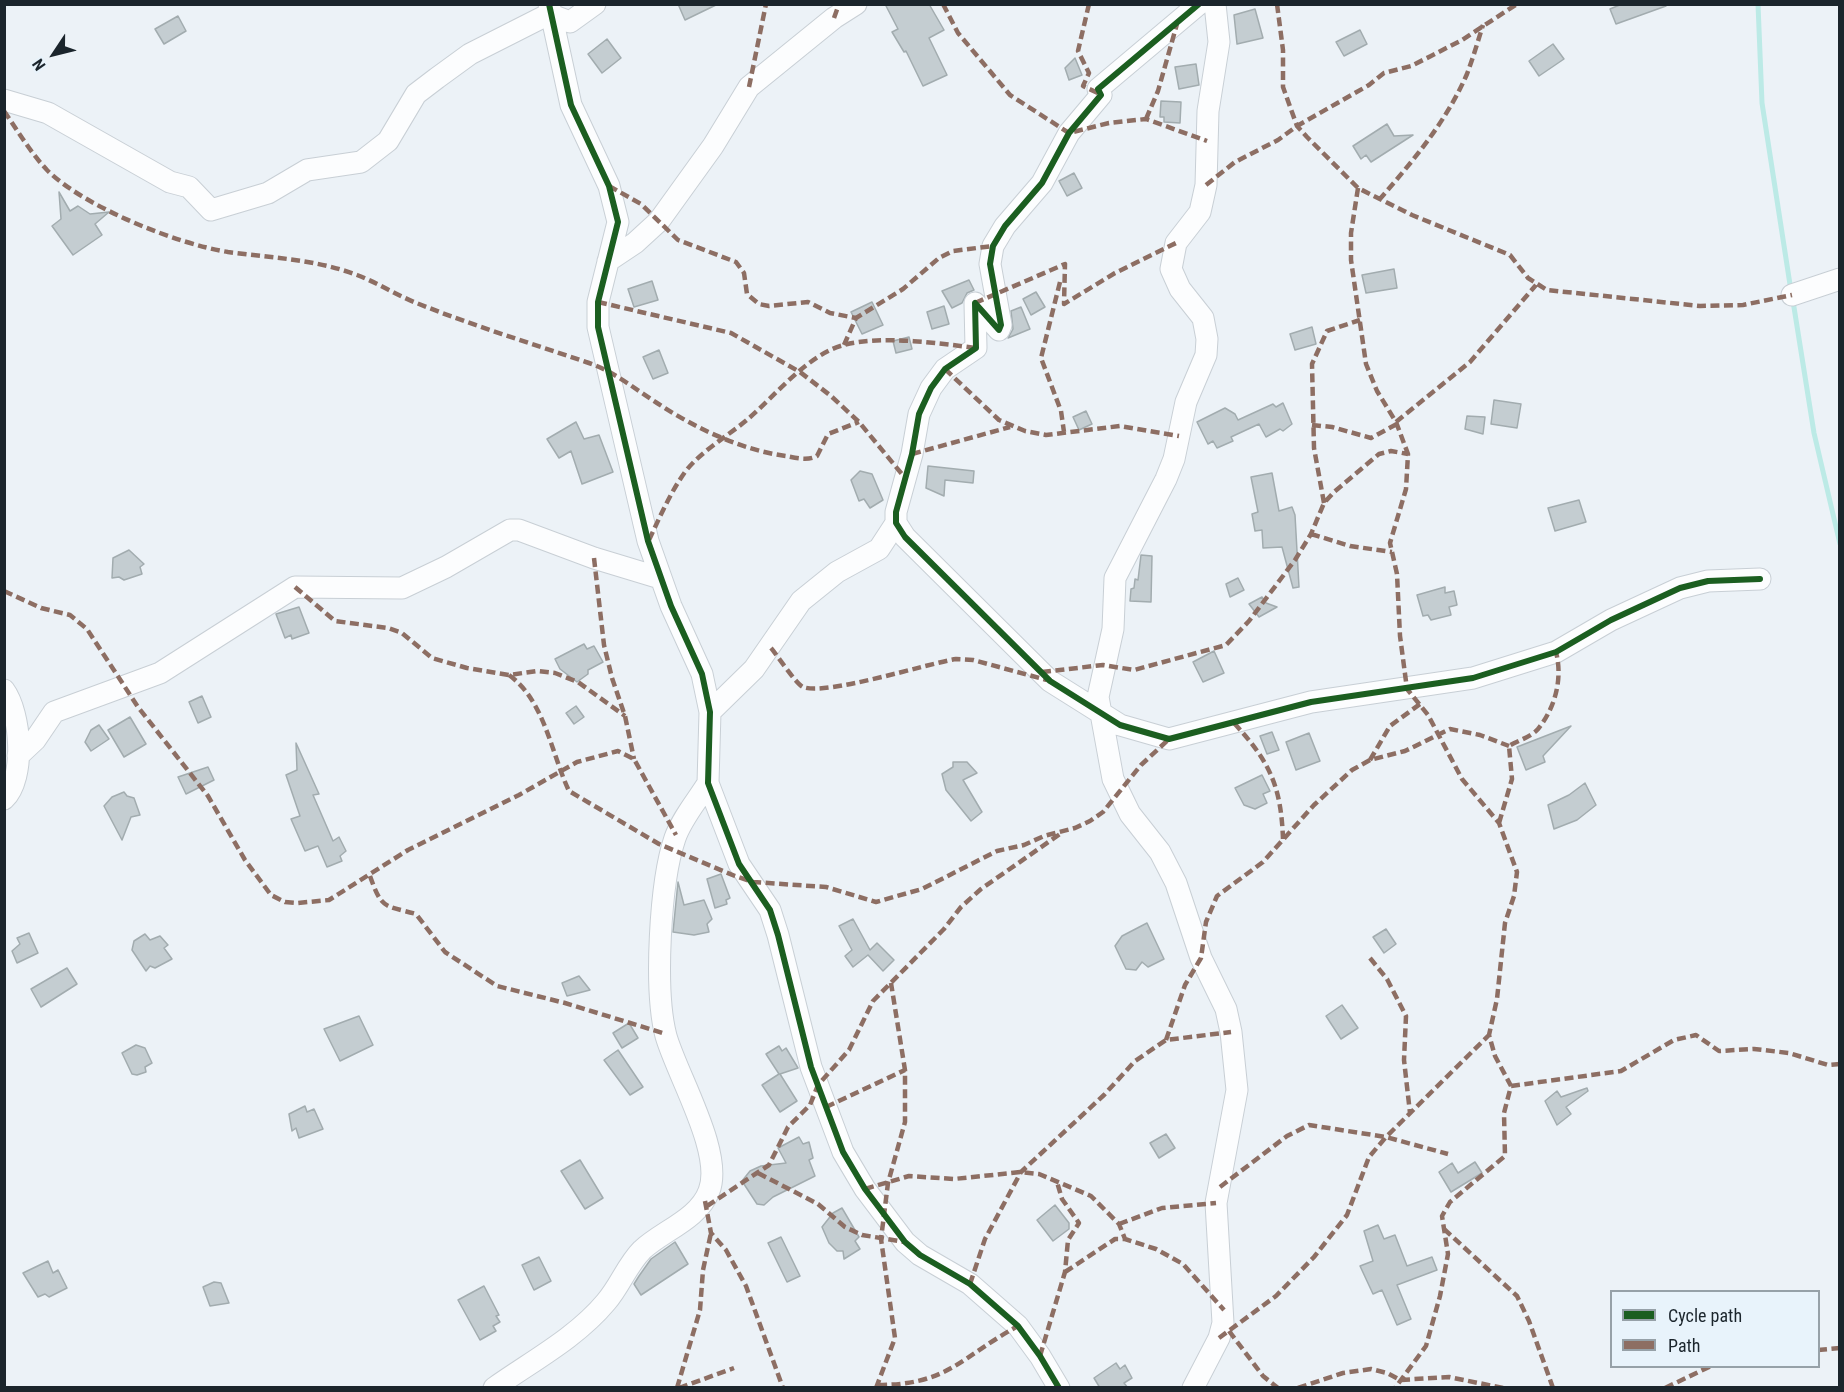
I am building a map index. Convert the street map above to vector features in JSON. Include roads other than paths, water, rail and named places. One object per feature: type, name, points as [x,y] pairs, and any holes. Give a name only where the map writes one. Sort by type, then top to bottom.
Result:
[{"type":"street","points":[[549,9],[570,22],[594,4]]},
{"type":"street","points":[[608,261],[635,243],[659,220],[713,146],[748,87],[834,18],[856,4]]},
{"type":"street","points":[[1199,4],[1098,89],[1101,94],[1069,133],[1041,183],[1005,226],[993,246],[990,264],[1001,325],[999,330],[975,303],[976,348],[945,369],[926,396],[919,414],[912,454],[896,512],[896,523],[905,537],[1050,681],[1100,715],[1143,734],[1169,739],[1311,702],[1473,678],[1556,652],[1611,620],[1680,588],[1708,581],[1760,579]]},
{"type":"street","points":[[1193,1388],[1219,1338],[1223,1323],[1216,1203],[1235,1109],[1235,1054],[1226,1009],[1201,958],[1184,900],[1160,852],[1130,814],[1113,779],[1100,715],[1100,680],[1113,629],[1114,578],[1166,479],[1174,459],[1186,402],[1206,355],[1208,339],[1203,318],[1180,289],[1171,269],[1176,243],[1200,212],[1206,184],[1208,111],[1219,42],[1215,4]]},
{"type":"street","points":[[4,100],[48,112],[170,182],[189,187],[211,210],[268,193],[307,170],[361,162],[388,141],[416,94],[470,54],[549,9]]},
{"type":"street","points":[[549,9],[571,105],[609,186],[615,206],[618,222],[598,302],[598,327],[606,371],[660,578],[702,674],[710,712],[708,783],[730,845],[770,910],[811,1067],[851,1168],[905,1242],[920,1255],[970,1284],[1018,1326],[1040,1356],[1059,1388]]},
{"type":"street","points":[[1792,295],[1839,279]]},
{"type":"street","points":[[710,712],[754,669],[801,601],[837,572],[879,549],[896,523]]},
{"type":"street","points":[[18,756],[35,740],[54,712],[160,673],[296,587],[402,588],[447,567],[510,530],[519,530],[594,558],[660,578]]},
{"type":"street","points":[[4,690],[10,698],[16,724],[18,756],[16,777],[10,794],[4,799]]},
{"type":"street","points":[[495,1388],[585,1324],[607,1301],[642,1250],[690,1215],[709,1191],[712,1165],[706,1142],[666,1034],[661,968],[664,876],[676,835],[708,783]]},
{"type":"waterway","points":[[1758,4],[1762,103],[1791,291]]},
{"type":"waterway","points":[[1793,301],[1814,433],[1840,544]]}]
